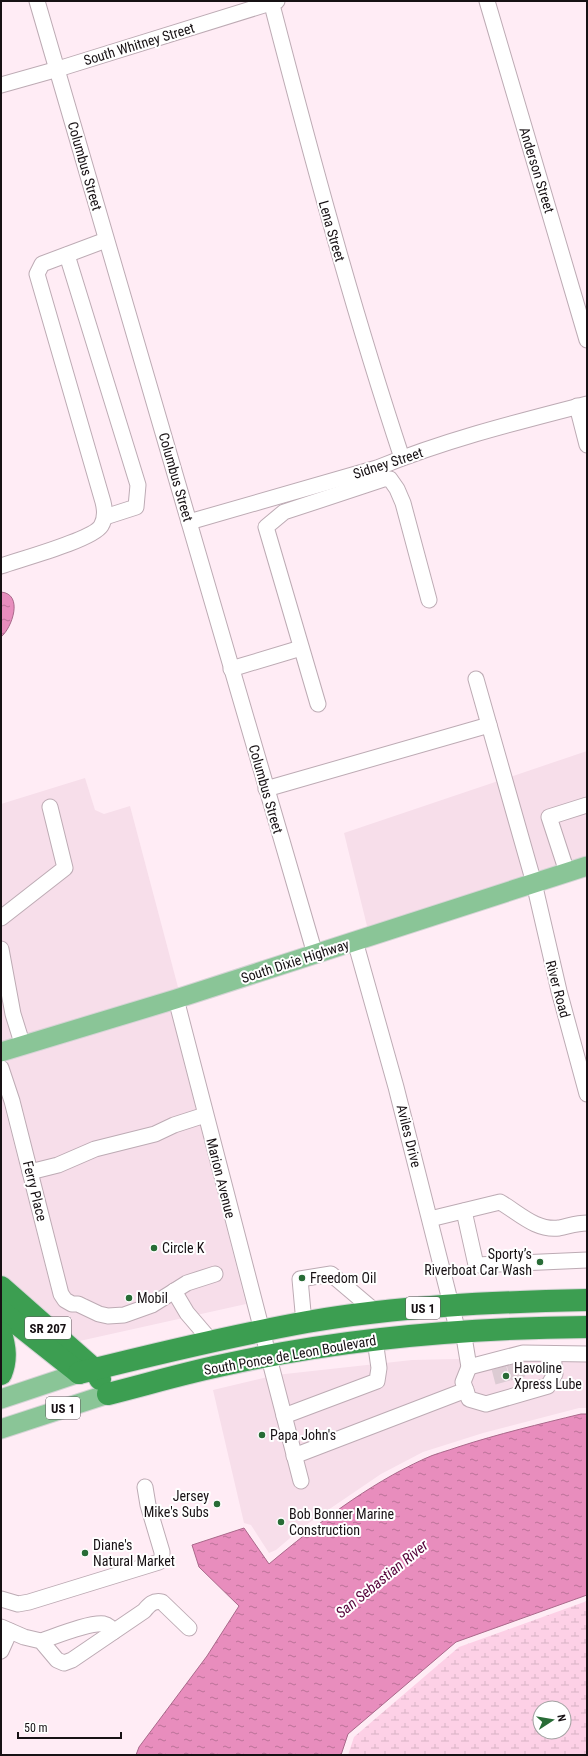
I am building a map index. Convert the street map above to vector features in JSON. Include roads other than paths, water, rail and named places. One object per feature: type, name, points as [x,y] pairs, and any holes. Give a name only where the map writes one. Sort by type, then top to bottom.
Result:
[{"type":"highway","name":"SR 207","points":[[1,1287],[108,1394]]},
{"type":"highway","name":"South Ponce de Leon Boulevard","points":[[87,1372],[211,1341],[261,1330],[304,1323],[452,1305],[587,1300]]},
{"type":"highway","name":"SR 207","points":[[1,1311],[87,1372]]},
{"type":"highway","name":"South Ponce de Leon Boulevard","points":[[108,1394],[228,1364],[267,1356],[375,1340],[505,1329],[587,1328]]},
{"type":"highway","points":[[1,1333],[5,1348],[4,1365],[1,1374]]},
{"type":"main road","name":"South Dixie Highway","points":[[1,1052],[176,999],[587,866]]},
{"type":"main road","name":"South Ponce de Leon Boulevard","points":[[1,1399],[87,1372]]},
{"type":"main road","name":"South Ponce de Leon Boulevard","points":[[1,1430],[108,1394]]},
{"type":"street","name":"Columbus Street","points":[[37,1],[266,789],[316,954]]},
{"type":"street","name":"Anderson Street","points":[[487,1],[587,340]]},
{"type":"street","name":"South Whitney Street","points":[[1,85],[58,69],[273,2]]},
{"type":"street","name":"Lena Street","points":[[273,2],[321,192],[373,369],[402,458]]},
{"type":"street","points":[[1,566],[89,536],[101,526],[105,517],[103,502],[37,274],[42,264],[106,240]]},
{"type":"street","points":[[67,255],[138,485],[136,507],[105,517]]},
{"type":"street","name":"Sidney Street","points":[[189,522],[378,468],[402,458],[524,420],[582,405]]},
{"type":"street","points":[[582,405],[587,445]]},
{"type":"street","points":[[266,527],[284,512],[384,479],[390,479],[397,489],[403,503],[429,600]]},
{"type":"street","points":[[259,502],[318,704]]},
{"type":"street","points":[[231,669],[302,648]]},
{"type":"street","name":"River Road","points":[[476,679],[534,883],[559,992],[587,1094]]},
{"type":"street","points":[[266,789],[489,724]]},
{"type":"street","points":[[567,872],[549,817],[587,805]]},
{"type":"street","points":[[1,918],[65,868],[50,807]]},
{"type":"street","name":"Aviles Drive","points":[[355,941],[396,1088],[469,1367]]},
{"type":"street","points":[[1,949],[13,1014],[23,1046]]},
{"type":"street","name":"Marion Avenue","points":[[176,999],[267,1356],[301,1481]]},
{"type":"street","name":"Ferry Place","points":[[1,1068],[12,1101],[61,1294],[65,1300],[72,1304],[78,1304],[99,1314],[108,1316],[124,1315],[152,1305],[187,1283],[215,1274]]},
{"type":"street","points":[[30,1172],[58,1165],[95,1149],[155,1134],[174,1125],[205,1115]]},
{"type":"street","points":[[430,1219],[500,1202],[532,1223],[544,1228],[560,1228],[575,1223],[587,1223]]},
{"type":"street","points":[[464,1211],[476,1265],[587,1260]]},
{"type":"street","points":[[304,1323],[300,1279],[331,1274],[377,1313]]},
{"type":"street","points":[[174,1291],[187,1313],[211,1341]]},
{"type":"street","points":[[284,1416],[377,1381],[379,1368],[375,1340]]},
{"type":"street","points":[[552,1354],[555,1374],[548,1386],[513,1390],[486,1404],[469,1399],[463,1382],[469,1367],[505,1362],[523,1353],[587,1354]]},
{"type":"street","points":[[294,1456],[466,1390]]},
{"type":"street","points":[[1,1599],[18,1604],[29,1602],[159,1562],[162,1558],[162,1552],[148,1505],[145,1487]]},
{"type":"street","points":[[1,1651],[6,1629],[41,1641],[57,1660],[64,1663],[72,1660],[114,1632],[144,1611],[151,1603],[156,1601],[162,1602],[189,1628]]},
{"type":"street","points":[[41,1641],[93,1625],[109,1626],[114,1632]]},
{"type":"water","points":[[1,592],[8,594],[12,599],[14,612],[9,626],[1,637]]},
{"type":"water","name":"San Sebastian River","points":[[581,1414],[587,1414],[587,1595],[456,1642],[348,1734],[341,1755],[136,1755],[139,1747],[207,1656],[239,1606],[199,1567],[192,1545],[244,1528],[269,1564],[305,1534],[343,1506],[403,1469],[436,1454],[519,1429]]},
{"type":"tunnel","points":[[514,1364],[519,1382]]},
{"type":"tunnel","points":[[499,1368],[504,1387]]},
{"type":"place","name":"Circle K","points":[[154,1248]]},
{"type":"place","name":"Sporty’s Riverboat Car Wash","points":[[540,1262]]},
{"type":"place","name":"Freedom Oil","points":[[302,1278]]},
{"type":"place","name":"Mobil","points":[[129,1298]]},
{"type":"place","name":"Havoline Xpress Lube","points":[[506,1376]]},
{"type":"place","name":"Papa John's","points":[[262,1435]]},
{"type":"place","name":"Jersey Mike's Subs","points":[[217,1504]]},
{"type":"place","name":"Bob Bonner Marine Construction","points":[[281,1522]]},
{"type":"place","name":"Diane's Natural Market","points":[[85,1553]]}]
